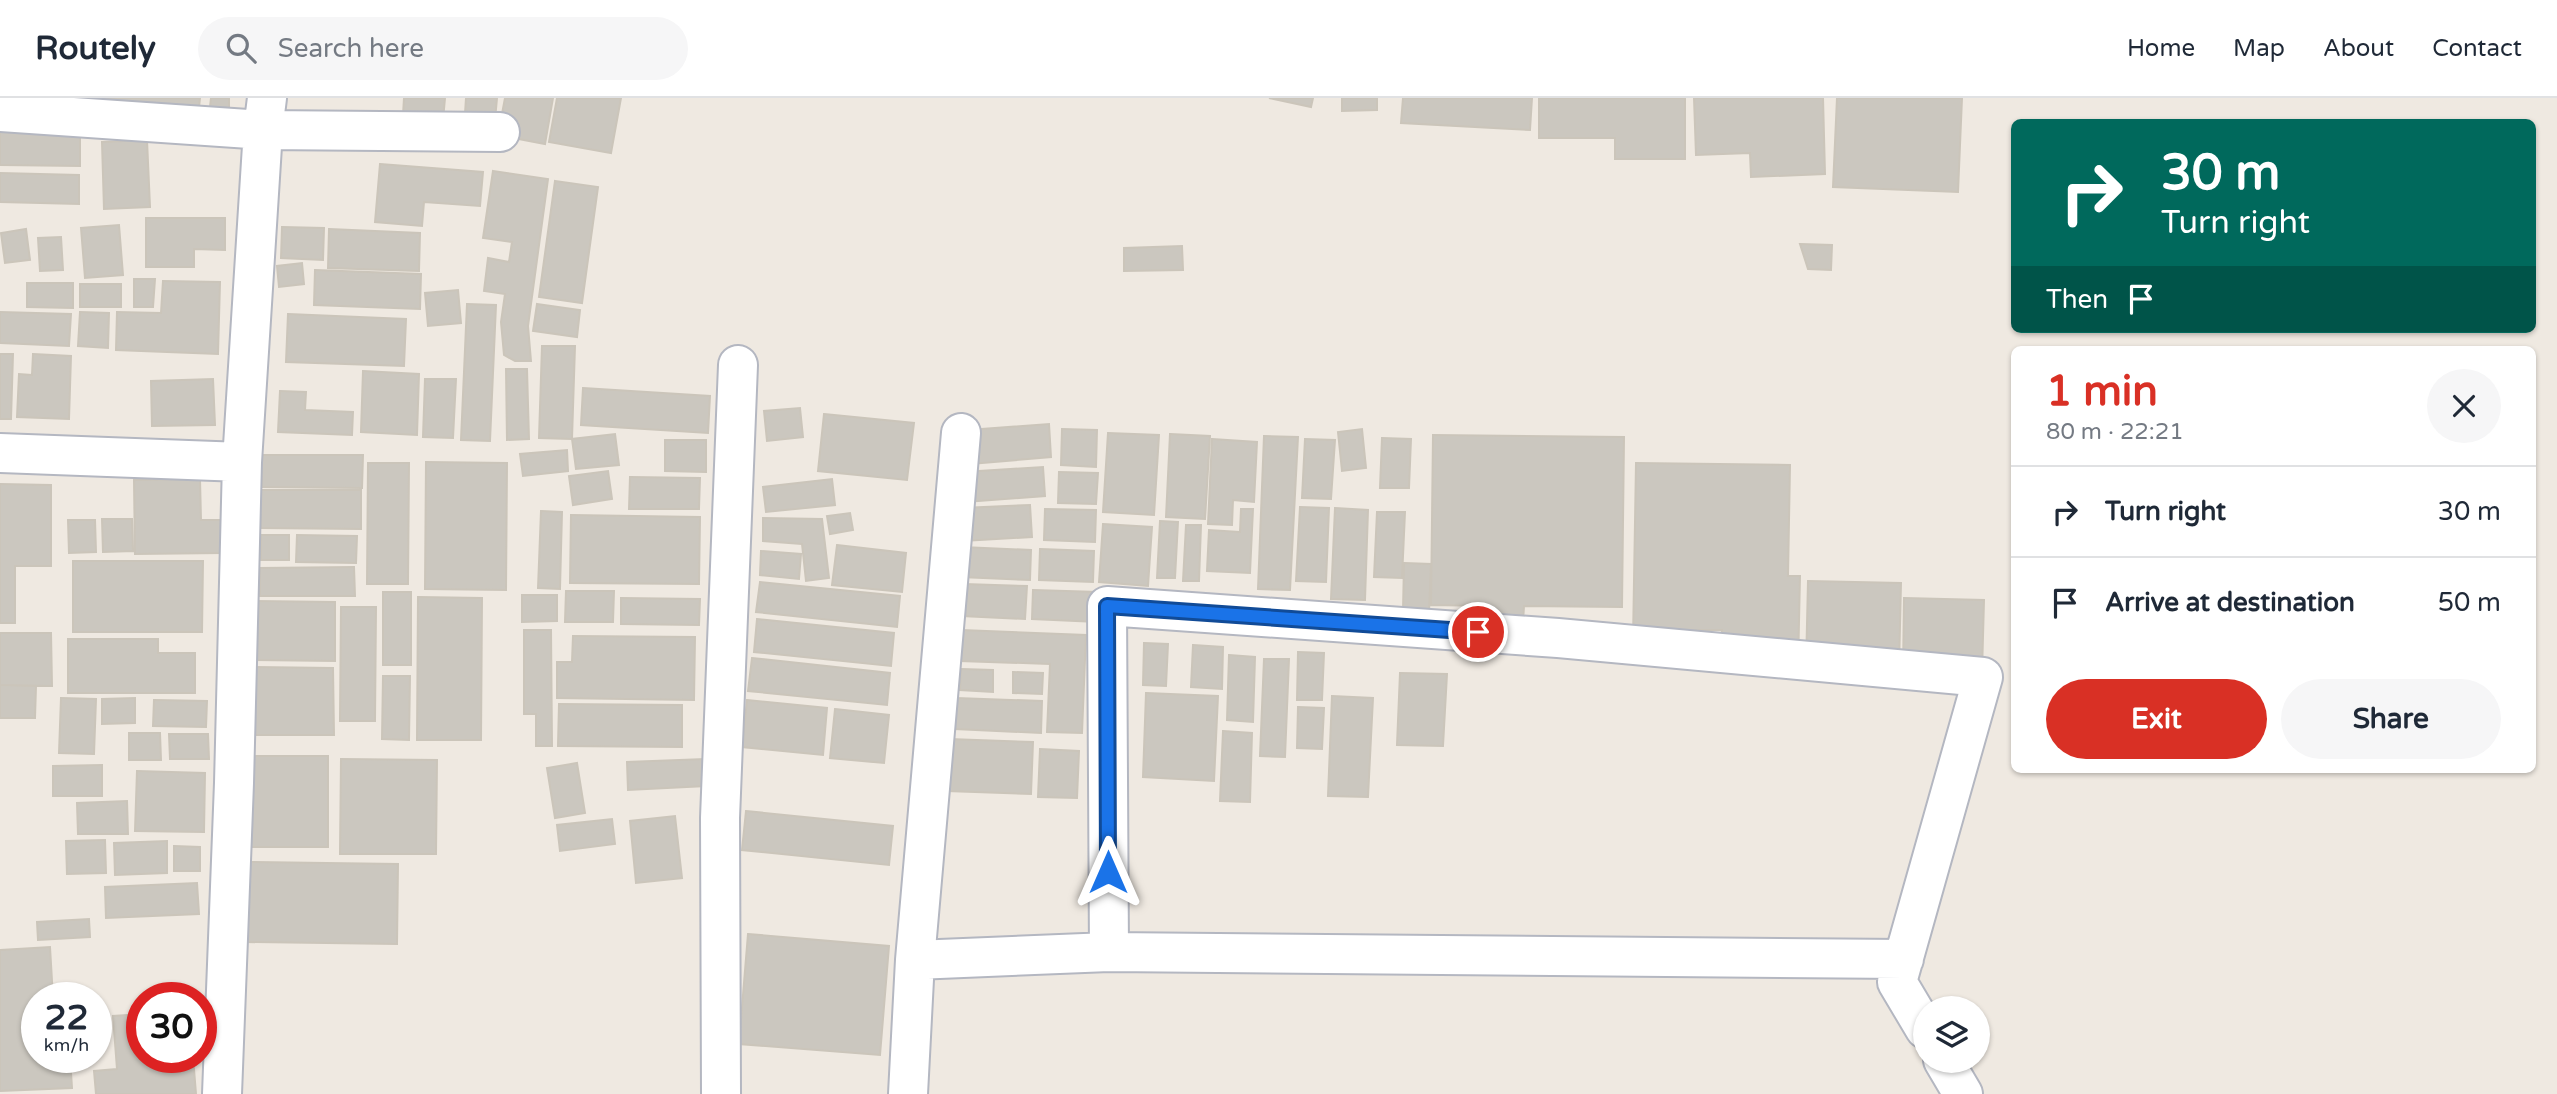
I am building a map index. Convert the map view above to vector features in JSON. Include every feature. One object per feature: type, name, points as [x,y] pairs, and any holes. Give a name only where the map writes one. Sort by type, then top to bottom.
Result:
[{"type":"street","points":[[0,112],[265,114],[500,132]]},
{"type":"street","points":[[222,1094],[234,783],[242,462],[265,114]]},
{"type":"street","points":[[721,1094],[720,818],[738,365]]},
{"type":"street","points":[[908,1094],[915,960],[961,433]]},
{"type":"street","points":[[0,453],[242,462]]},
{"type":"street","points":[[1109,952],[1107,606],[1558,638],[1983,677],[1898,982],[1913,1008]]},
{"type":"street","points":[[915,960],[1109,952],[1904,959]]},
{"type":"street","points":[[1951,1073],[1963,1094]]},
{"type":"building","points":[[84,98],[200,98],[199,107]]},
{"type":"building","points":[[211,98],[229,98],[229,108],[210,107]]},
{"type":"building","points":[[404,98],[445,98],[443,120],[403,115]]},
{"type":"building","points":[[466,98],[497,98],[494,131],[464,129]]},
{"type":"building","points":[[505,98],[553,98],[545,144],[498,135]]},
{"type":"building","points":[[557,98],[621,98],[611,153],[549,142]]},
{"type":"building","points":[[1269,98],[1313,98],[1311,107]]},
{"type":"building","points":[[1342,98],[1377,98],[1377,110],[1342,111]]},
{"type":"building","points":[[1403,98],[1532,98],[1530,130],[1401,123]]},
{"type":"building","points":[[1539,98],[1685,98],[1685,159],[1615,159],[1615,138],[1539,138]]},
{"type":"building","points":[[1694,98],[1823,98],[1825,174],[1751,177],[1750,153],[1696,155]]},
{"type":"building","points":[[1837,98],[1962,98],[1958,192],[1833,187]]},
{"type":"building","points":[[0,126],[80,127],[80,166],[0,165]]},
{"type":"building","points":[[147,140],[150,207],[104,209],[102,142]]},
{"type":"building","points":[[380,164],[483,172],[480,206],[424,202],[422,226],[375,222]]},
{"type":"building","points":[[493,171],[548,179],[528,326],[531,361],[515,361],[504,355],[501,322],[505,294],[484,291],[488,258],[509,262],[512,242],[483,238]]},
{"type":"building","points":[[0,173],[79,175],[79,204],[0,202]]},
{"type":"building","points":[[555,181],[598,187],[582,303],[539,297]]},
{"type":"building","points":[[146,218],[225,218],[225,250],[194,249],[194,267],[146,267]]},
{"type":"building","points":[[119,225],[123,275],[85,278],[81,228]]},
{"type":"building","points":[[282,227],[324,228],[323,260],[281,258]]},
{"type":"building","points":[[26,229],[30,260],[5,263],[1,233]]},
{"type":"building","points":[[329,229],[420,233],[419,271],[328,268]]},
{"type":"building","points":[[61,237],[63,270],[40,271],[38,238]]},
{"type":"building","points":[[1800,244],[1832,245],[1831,270],[1808,269]]},
{"type":"building","points":[[1182,246],[1183,270],[1124,271],[1124,248]]},
{"type":"building","points":[[302,263],[304,284],[279,287],[277,266]]},
{"type":"building","points":[[315,270],[421,274],[420,309],[314,305]]},
{"type":"building","points":[[134,279],[155,279],[153,307],[134,307]]},
{"type":"building","points":[[163,281],[220,282],[218,354],[116,350],[117,312],[161,313]]},
{"type":"building","points":[[27,283],[73,283],[73,308],[27,307]]},
{"type":"building","points":[[80,284],[121,284],[121,307],[80,307]]},
{"type":"building","points":[[458,290],[461,323],[428,326],[425,293]]},
{"type":"building","points":[[467,304],[496,305],[490,441],[461,440]]},
{"type":"building","points":[[537,304],[580,310],[577,337],[533,331]]},
{"type":"building","points":[[0,312],[71,314],[69,346],[0,343]]},
{"type":"building","points":[[80,312],[109,313],[108,348],[78,346]]},
{"type":"building","points":[[288,314],[406,319],[404,366],[286,362]]},
{"type":"building","points":[[542,346],[575,346],[572,439],[539,438]]},
{"type":"building","points":[[0,354],[13,354],[11,419],[0,419]]},
{"type":"building","points":[[33,354],[71,356],[69,419],[17,417],[19,374],[32,375]]},
{"type":"building","points":[[506,369],[527,369],[529,439],[507,440]]},
{"type":"building","points":[[363,371],[419,374],[417,435],[361,432]]},
{"type":"building","points":[[213,379],[215,425],[152,426],[151,381]]},
{"type":"building","points":[[425,379],[456,379],[453,438],[423,437]]},
{"type":"building","points":[[583,388],[710,396],[708,433],[581,425]]},
{"type":"building","points":[[280,391],[306,392],[305,410],[353,412],[352,435],[278,432]]},
{"type":"building","points":[[800,408],[803,437],[767,441],[764,411]]},
{"type":"building","points":[[824,414],[914,423],[907,480],[818,471]]},
{"type":"building","points":[[1049,424],[1051,457],[971,464],[969,430]]},
{"type":"building","points":[[1062,429],[1097,430],[1096,467],[1061,465]]},
{"type":"building","points":[[1362,429],[1366,468],[1342,471],[1338,432]]},
{"type":"building","points":[[1108,433],[1159,435],[1154,515],[1103,512]]},
{"type":"building","points":[[615,434],[619,465],[576,469],[572,439]]},
{"type":"building","points":[[1170,434],[1210,436],[1205,519],[1166,517]]},
{"type":"building","points":[[1433,435],[1624,437],[1622,607],[1524,606],[1523,623],[1491,622],[1491,606],[1431,605]]},
{"type":"building","points":[[1264,436],[1298,437],[1290,590],[1258,589]]},
{"type":"building","points":[[1382,438],[1411,439],[1409,488],[1380,488]]},
{"type":"building","points":[[1212,439],[1257,442],[1254,502],[1233,500],[1232,525],[1208,524]]},
{"type":"building","points":[[1305,439],[1335,440],[1331,499],[1302,498]]},
{"type":"building","points":[[665,440],[706,440],[706,472],[665,471]]},
{"type":"building","points":[[567,450],[568,471],[523,476],[520,454]]},
{"type":"building","points":[[262,455],[363,455],[362,488],[262,487]]},
{"type":"building","points":[[426,462],[507,463],[506,590],[425,589]]},
{"type":"building","points":[[368,463],[409,463],[408,584],[367,584]]},
{"type":"building","points":[[1636,463],[1790,465],[1788,576],[1800,576],[1798,667],[1721,666],[1722,630],[1688,630],[1687,642],[1633,641]]},
{"type":"building","points":[[1043,467],[1045,496],[966,502],[964,472]]},
{"type":"building","points":[[608,471],[612,499],[573,505],[569,476]]},
{"type":"building","points":[[1059,472],[1098,473],[1096,504],[1058,503]]},
{"type":"building","points":[[630,477],[700,478],[699,509],[629,509]]},
{"type":"building","points":[[200,479],[201,520],[221,520],[222,553],[135,554],[134,480]]},
{"type":"building","points":[[832,479],[835,505],[766,512],[763,487]]},
{"type":"building","points":[[0,484],[51,485],[51,566],[15,566],[15,623],[0,623]]},
{"type":"building","points":[[261,490],[361,490],[361,529],[261,528]]},
{"type":"building","points":[[1030,505],[1032,537],[963,541],[962,508]]},
{"type":"building","points":[[1300,507],[1329,508],[1326,582],[1296,581]]},
{"type":"building","points":[[1335,508],[1368,510],[1365,600],[1331,599]]},
{"type":"building","points":[[1045,509],[1096,510],[1095,542],[1044,540]]},
{"type":"building","points":[[1241,509],[1253,509],[1250,573],[1207,571],[1209,530],[1240,532]]},
{"type":"building","points":[[541,511],[562,512],[560,589],[538,588]]},
{"type":"building","points":[[1377,512],[1405,512],[1402,578],[1374,577]]},
{"type":"building","points":[[850,513],[853,530],[830,534],[827,516]]},
{"type":"building","points":[[571,515],[700,517],[699,584],[570,583]]},
{"type":"building","points":[[763,518],[822,519],[829,578],[806,581],[802,544],[763,541]]},
{"type":"building","points":[[102,519],[132,519],[133,551],[103,552]]},
{"type":"building","points":[[68,520],[95,520],[96,552],[69,553]]},
{"type":"building","points":[[1160,521],[1178,522],[1175,578],[1157,578]]},
{"type":"building","points":[[1103,524],[1152,527],[1148,586],[1099,582]]},
{"type":"building","points":[[1186,525],[1201,525],[1199,581],[1183,581]]},
{"type":"building","points":[[261,535],[289,535],[289,560],[261,560]]},
{"type":"building","points":[[297,535],[357,536],[356,563],[296,562]]},
{"type":"building","points":[[837,545],[906,553],[902,592],[832,585]]},
{"type":"building","points":[[962,547],[1031,550],[1030,580],[961,577]]},
{"type":"building","points":[[1040,549],[1094,551],[1093,582],[1039,580]]},
{"type":"building","points":[[761,551],[801,554],[799,579],[760,575]]},
{"type":"building","points":[[73,561],[203,561],[202,632],[73,632]]},
{"type":"building","points":[[1404,563],[1431,564],[1429,612],[1403,611]]},
{"type":"building","points":[[354,567],[355,596],[260,596],[260,568]]},
{"type":"building","points":[[1808,581],[1901,583],[1899,668],[1806,667]]},
{"type":"building","points":[[760,582],[900,596],[897,627],[756,612]]},
{"type":"building","points":[[964,584],[1027,586],[1025,619],[962,616]]},
{"type":"building","points":[[1033,590],[1098,592],[1097,622],[1032,619]]},
{"type":"building","points":[[566,591],[614,591],[613,622],[565,622]]},
{"type":"building","points":[[383,592],[411,592],[411,665],[383,665]]},
{"type":"building","points":[[522,595],[557,595],[557,621],[522,622]]},
{"type":"building","points":[[418,597],[482,598],[481,740],[417,740]]},
{"type":"building","points":[[621,598],[700,599],[699,625],[621,624]]},
{"type":"building","points":[[1904,598],[1984,600],[1982,673],[1903,672]]},
{"type":"building","points":[[254,601],[335,602],[335,661],[253,660]]},
{"type":"building","points":[[341,607],[376,607],[375,721],[340,721]]},
{"type":"building","points":[[757,619],[894,633],[891,666],[754,652]]},
{"type":"building","points":[[524,630],[551,630],[552,746],[536,746],[536,714],[524,714]]},
{"type":"building","points":[[961,630],[1086,635],[1082,733],[1047,732],[1050,664],[960,661]]},
{"type":"building","points":[[0,633],[51,633],[52,686],[0,685]]},
{"type":"building","points":[[573,636],[695,637],[694,700],[557,698],[557,662],[572,662]]},
{"type":"building","points":[[68,639],[158,639],[158,653],[195,653],[195,693],[68,693]]},
{"type":"building","points":[[1144,643],[1168,644],[1166,686],[1143,685]]},
{"type":"building","points":[[1193,645],[1223,647],[1222,689],[1191,687]]},
{"type":"building","points":[[1298,652],[1324,653],[1322,700],[1297,700]]},
{"type":"building","points":[[1229,655],[1255,657],[1253,722],[1227,720]]},
{"type":"building","points":[[752,658],[890,673],[887,705],[748,691]]},
{"type":"building","points":[[1264,659],[1289,659],[1285,757],[1260,756]]},
{"type":"building","points":[[248,667],[333,668],[334,735],[248,735]]},
{"type":"building","points":[[961,669],[993,670],[993,692],[960,690]]},
{"type":"building","points":[[1013,672],[1043,673],[1042,694],[1013,693]]},
{"type":"building","points":[[1400,673],[1447,674],[1443,746],[1397,745]]},
{"type":"building","points":[[383,676],[410,676],[409,740],[382,739]]},
{"type":"building","points":[[0,685],[36,686],[35,718],[0,718]]},
{"type":"building","points":[[1146,693],[1218,696],[1214,781],[1143,777]]},
{"type":"building","points":[[1332,696],[1373,698],[1368,797],[1328,796]]},
{"type":"building","points":[[61,698],[96,699],[94,754],[59,753]]},
{"type":"building","points":[[135,698],[135,723],[102,724],[102,699]]},
{"type":"building","points":[[956,698],[1042,701],[1041,733],[955,729]]},
{"type":"building","points":[[154,700],[207,701],[206,727],[153,726]]},
{"type":"building","points":[[747,700],[827,708],[823,755],[742,747]]},
{"type":"building","points":[[559,704],[682,705],[682,747],[558,746]]},
{"type":"building","points":[[1298,707],[1324,708],[1322,749],[1297,748]]},
{"type":"building","points":[[835,709],[889,715],[884,763],[830,758]]},
{"type":"building","points":[[1223,731],[1252,733],[1250,802],[1220,801]]},
{"type":"building","points":[[129,733],[160,733],[161,760],[129,760]]},
{"type":"building","points":[[169,734],[208,734],[209,759],[170,759]]},
{"type":"building","points":[[949,739],[1033,742],[1031,794],[947,791]]},
{"type":"building","points":[[1040,749],[1079,751],[1077,798],[1038,797]]},
{"type":"building","points":[[243,756],[328,756],[328,847],[242,847]]},
{"type":"building","points":[[341,759],[437,760],[436,854],[340,854]]},
{"type":"building","points":[[705,759],[706,786],[628,790],[627,762]]},
{"type":"building","points":[[577,763],[585,813],[555,818],[547,768]]},
{"type":"building","points":[[102,765],[102,796],[53,796],[53,766]]},
{"type":"building","points":[[137,771],[205,773],[204,832],[135,831]]},
{"type":"building","points":[[127,801],[128,834],[78,834],[77,803]]},
{"type":"building","points":[[746,811],[893,826],[889,865],[742,850]]},
{"type":"building","points":[[675,816],[682,878],[636,883],[630,821]]},
{"type":"building","points":[[612,819],[615,844],[560,851],[557,825]]},
{"type":"building","points":[[105,840],[106,873],[67,874],[66,841]]},
{"type":"building","points":[[167,841],[167,873],[115,875],[114,843]]},
{"type":"building","points":[[174,846],[200,847],[200,871],[174,871]]},
{"type":"building","points":[[248,862],[398,864],[397,944],[246,942]]},
{"type":"building","points":[[197,883],[199,914],[106,918],[105,887]]},
{"type":"building","points":[[89,919],[90,937],[38,940],[37,922]]},
{"type":"building","points":[[748,934],[889,946],[880,1055],[739,1044]]},
{"type":"building","points":[[50,947],[52,982],[21,982],[21,1073],[71,1073],[72,1088],[0,1091],[0,950]]},
{"type":"building","points":[[126,1015],[126,1073],[194,1073],[196,1094],[96,1094],[94,1073],[112,1073],[112,1069],[117,1069],[113,1016]]},
{"type":"route","points":[[1108,872],[1107,606],[1478,632]]}]
